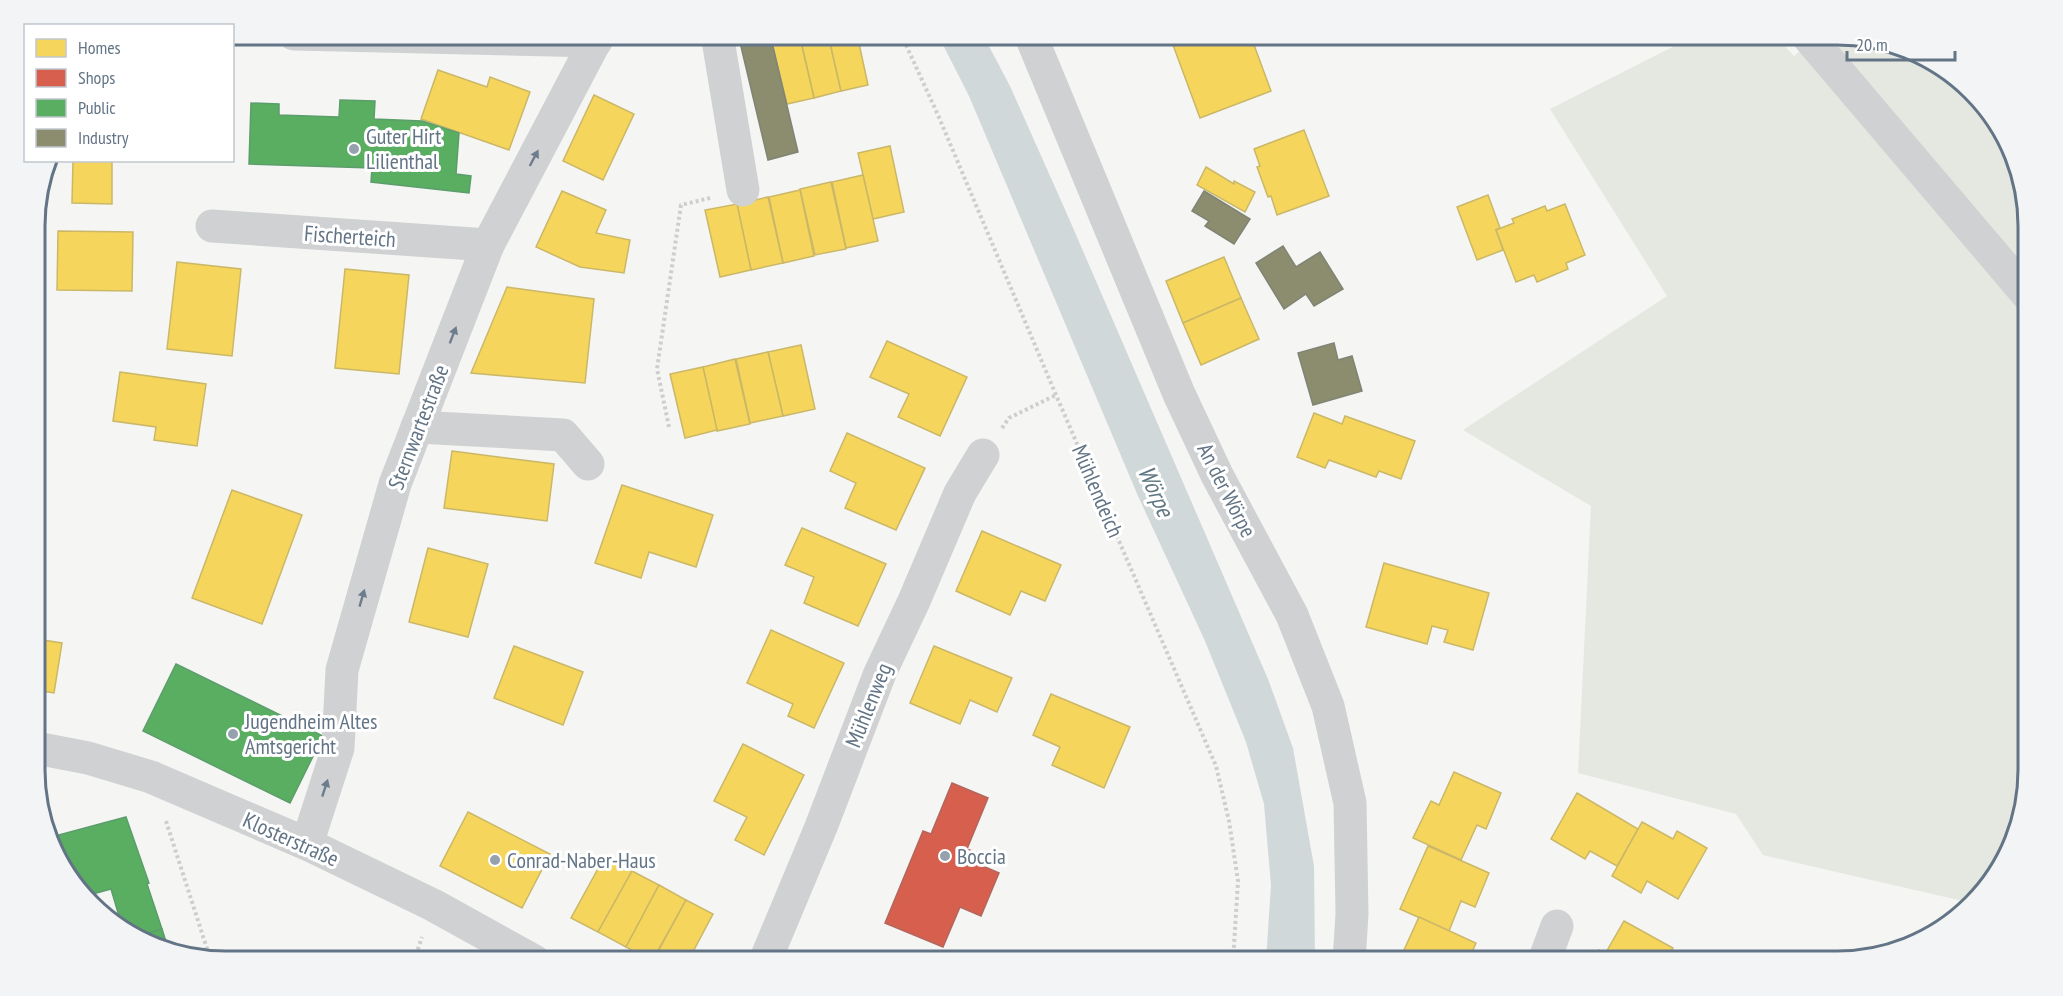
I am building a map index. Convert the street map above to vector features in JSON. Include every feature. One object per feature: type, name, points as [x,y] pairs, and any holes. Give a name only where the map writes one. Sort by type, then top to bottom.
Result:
[{"type":"street","name":"Sternwartestraße","points":[[307,844],[338,748],[342,670],[395,484],[488,245],[593,45]]},
{"type":"street","points":[[719,45],[742,190]]},
{"type":"street","name":"An der Wörpe","points":[[1035,45],[1179,394],[1217,475],[1292,615],[1328,706],[1350,803],[1352,914],[1350,951]]},
{"type":"street","points":[[1815,45],[2018,283]]},
{"type":"street","name":"Fischerteich","points":[[212,226],[488,245]]},
{"type":"street","points":[[417,427],[563,435],[588,464]]},
{"type":"street","name":"Mühlenweg","points":[[769,951],[821,826],[880,673],[914,601],[960,493],[983,455]]},
{"type":"street","name":"Klosterstraße","points":[[45,750],[88,758],[151,777],[307,844],[433,906],[514,951]]},
{"type":"street","points":[[1548,951],[1557,926]]},
{"type":"path","name":"Mühlendeich","points":[[906,45],[1216,766],[1229,821],[1238,881],[1234,951]]},
{"type":"path","points":[[669,427],[657,369],[681,205],[742,190]]},
{"type":"path","points":[[983,455],[1009,418],[1056,395]]},
{"type":"path","points":[[151,777],[207,949]]},
{"type":"shaded area","points":[[1676,45],[1784,45],[1794,56],[1808,45],[1872,48],[1906,59],[1927,69],[1947,82],[1981,116],[1994,136],[2012,179],[2018,226],[2018,770],[2015,805],[2004,839],[1987,870],[1961,901],[1763,855],[1736,814],[1578,773],[1591,506],[1463,430],[1667,296],[1550,109]]},
{"type":"water","name":"Wörpe","points":[[943,45],[988,45],[1010,86],[1268,679],[1293,748],[1314,866],[1315,951],[1267,951],[1271,885],[1264,804],[1246,742],[1205,641],[1138,496],[969,96]]},
{"type":"building: Homes","points":[[772,45],[802,45],[814,98],[787,104]]},
{"type":"building: Homes","points":[[802,45],[831,45],[841,91],[814,98]]},
{"type":"building: Homes","points":[[831,45],[859,45],[868,85],[841,91]]},
{"type":"building: Homes","points":[[1173,45],[1254,45],[1271,91],[1200,118]]},
{"type":"building: Homes","points":[[438,70],[487,87],[490,77],[530,92],[509,150],[421,119]]},
{"type":"building: Homes","points":[[594,95],[634,114],[603,180],[563,161]]},
{"type":"building: Homes","points":[[1304,130],[1329,196],[1277,215],[1257,167],[1260,166],[1254,149]]},
{"type":"building: Homes","points":[[890,146],[904,212],[873,219],[858,153]]},
{"type":"building: Homes","points":[[73,162],[112,162],[112,204],[72,203]]},
{"type":"building: Homes","points":[[1206,167],[1234,184],[1234,181],[1255,192],[1245,212],[1197,185]]},
{"type":"building: Homes","points":[[863,175],[878,241],[846,248],[832,182]]},
{"type":"building: Homes","points":[[831,182],[846,249],[815,255],[800,189]]},
{"type":"building: Homes","points":[[800,190],[814,256],[783,263],[769,197]]},
{"type":"building: Homes","points":[[562,191],[606,210],[596,233],[630,240],[624,273],[580,267],[536,247]]},
{"type":"building: Homes","points":[[1488,195],[1500,228],[1496,230],[1503,250],[1477,260],[1457,207]]},
{"type":"building: Homes","points":[[768,197],[783,263],[751,270],[737,204]]},
{"type":"building: Homes","points":[[737,204],[751,270],[720,277],[705,210]]},
{"type":"building: Homes","points":[[1565,204],[1585,255],[1566,263],[1568,269],[1537,282],[1534,275],[1516,282],[1496,230],[1514,223],[1512,219],[1545,206],[1547,211]]},
{"type":"building: Homes","points":[[58,231],[133,232],[132,291],[57,290]]},
{"type":"building: Homes","points":[[1224,257],[1241,298],[1183,323],[1166,281]]},
{"type":"building: Homes","points":[[177,262],[241,269],[232,356],[167,349]]},
{"type":"building: Homes","points":[[345,269],[409,275],[399,374],[335,368]]},
{"type":"building: Homes","points":[[507,287],[594,299],[585,383],[471,373]]},
{"type":"building: Homes","points":[[1241,298],[1259,339],[1201,365],[1183,323]]},
{"type":"building: Homes","points":[[887,341],[967,377],[940,436],[898,417],[909,394],[870,377]]},
{"type":"building: Homes","points":[[801,345],[815,409],[783,416],[768,352]]},
{"type":"building: Homes","points":[[768,352],[783,416],[750,423],[736,359]]},
{"type":"building: Homes","points":[[735,359],[750,424],[717,431],[703,367]]},
{"type":"building: Homes","points":[[703,367],[717,430],[685,438],[670,374]]},
{"type":"building: Homes","points":[[120,372],[206,384],[197,446],[154,440],[156,427],[113,421]]},
{"type":"building: Homes","points":[[1314,413],[1342,424],[1345,416],[1415,441],[1401,479],[1379,471],[1376,477],[1329,460],[1325,468],[1297,457]]},
{"type":"building: Homes","points":[[847,433],[925,468],[896,530],[845,508],[856,483],[830,471]]},
{"type":"building: Homes","points":[[452,451],[554,464],[547,521],[444,508]]},
{"type":"building: Homes","points":[[622,485],[713,515],[696,567],[649,552],[641,578],[595,563]]},
{"type":"building: Homes","points":[[232,490],[302,515],[262,624],[192,598]]},
{"type":"building: Homes","points":[[802,528],[886,564],[858,626],[804,603],[814,577],[785,565]]},
{"type":"building: Homes","points":[[982,531],[1061,565],[1045,601],[1021,591],[1010,615],[956,591]]},
{"type":"building: Homes","points":[[428,548],[488,564],[468,637],[409,622]]},
{"type":"building: Homes","points":[[1384,563],[1489,593],[1473,650],[1444,642],[1448,630],[1432,626],[1427,644],[1366,627]]},
{"type":"building: Homes","points":[[771,630],[844,663],[814,728],[788,716],[793,704],[747,683]]},
{"type":"building: Homes","points":[[45,640],[62,643],[54,693],[45,692]]},
{"type":"building: Homes","points":[[514,646],[583,672],[563,725],[494,698]]},
{"type":"building: Homes","points":[[934,646],[1012,678],[997,712],[970,700],[960,724],[910,703]]},
{"type":"building: Homes","points":[[1051,694],[1130,727],[1104,788],[1052,765],[1060,747],[1033,735]]},
{"type":"building: Homes","points":[[743,744],[804,775],[764,855],[735,840],[747,817],[714,801]]},
{"type":"building: Homes","points":[[1454,772],[1501,793],[1486,829],[1477,825],[1461,860],[1413,838],[1431,801],[1439,805]]},
{"type":"building: Homes","points":[[1577,793],[1638,829],[1617,866],[1590,851],[1585,859],[1551,839]]},
{"type":"building: Homes","name":"Conrad-Naber-Haus","points":[[468,812],[550,854],[522,908],[440,866]]},
{"type":"building: Homes","points":[[1642,822],[1673,839],[1677,831],[1707,848],[1678,899],[1647,881],[1641,893],[1612,876]]},
{"type":"building: Homes","points":[[1428,846],[1489,873],[1475,907],[1461,901],[1449,931],[1400,909]]},
{"type":"building: Homes","points":[[605,856],[632,871],[598,932],[571,918]]},
{"type":"building: Homes","points":[[632,871],[659,885],[626,947],[598,932]]},
{"type":"building: Homes","points":[[659,885],[686,900],[658,951],[633,951],[626,947]]},
{"type":"building: Homes","points":[[686,900],[713,914],[693,951],[658,951]]},
{"type":"building: Homes","points":[[1419,917],[1476,943],[1472,951],[1404,951]]},
{"type":"building: Homes","points":[[1624,921],[1673,948],[1671,951],[1607,951]]},
{"type":"building: Shops","points":[[952,783],[988,798],[967,849],[982,855],[978,864],[999,873],[981,916],[960,907],[943,947],[885,923],[923,831],[931,834]]},
{"type":"building: Public","name":"Guter Hirt Lilienthal","points":[[340,100],[375,101],[374,119],[422,121],[459,133],[456,174],[471,176],[469,193],[371,182],[372,168],[249,164],[251,103],[279,104],[279,115],[339,117]]},
{"type":"building: Public","name":"Jugendheim Altes Amtsgericht","points":[[176,664],[323,736],[290,803],[143,731]]},
{"type":"building: Public","points":[[126,817],[162,929],[149,933],[119,916],[111,889],[94,894],[69,860],[58,835]]},
{"type":"building: Public","points":[[162,929],[166,940],[157,937],[149,933]]},
{"type":"building: Industry","points":[[741,45],[773,45],[798,152],[768,160]]},
{"type":"building: Industry","points":[[1204,191],[1250,219],[1234,244],[1205,226],[1209,221],[1192,211]]},
{"type":"building: Industry","points":[[1283,246],[1296,267],[1320,252],[1343,289],[1314,306],[1306,294],[1284,309],[1256,263]]},
{"type":"building: Industry","points":[[1334,343],[1338,360],[1352,356],[1362,391],[1313,405],[1298,353]]},
{"type":"place","name":"Guter Hirt Lilienthal","points":[[354,149]]},
{"type":"place","name":"Jugendheim Altes Amtsgericht","points":[[233,734]]},
{"type":"place","name":"Boccia","points":[[945,856]]},
{"type":"place","name":"Conrad-Naber-Haus","points":[[495,860]]}]
